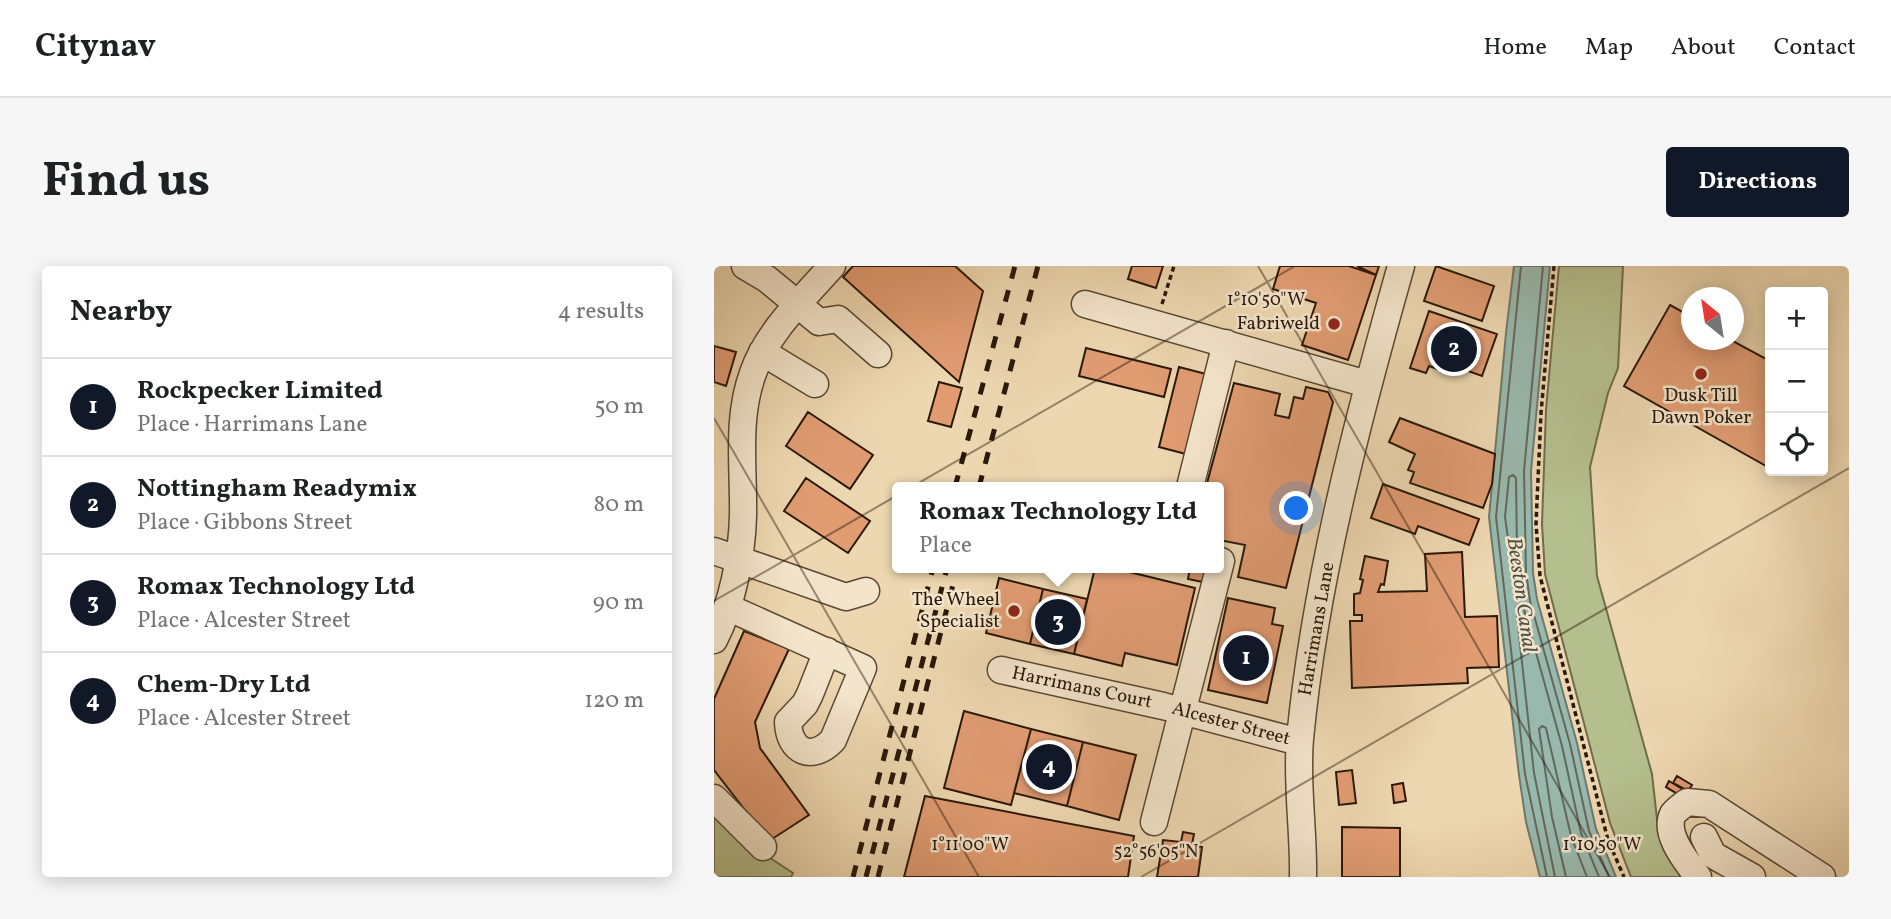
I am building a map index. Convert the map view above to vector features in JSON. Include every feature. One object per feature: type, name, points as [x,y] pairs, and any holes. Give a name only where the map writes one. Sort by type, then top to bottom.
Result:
[{"type":"street","points":[[745,266],[767,279],[819,322],[838,319],[878,354]]},
{"type":"street","name":"Harrimans Lane","points":[[1303,877],[1300,742],[1309,663],[1326,569],[1367,384],[1401,266]]},
{"type":"street","points":[[714,640],[727,607],[726,555],[743,517],[744,403],[753,372],[762,352],[797,305],[830,268]]},
{"type":"street","points":[[1085,304],[1367,384]]},
{"type":"street","points":[[1191,482],[1226,343]]},
{"type":"street","points":[[762,352],[816,384]]},
{"type":"street","points":[[726,555],[846,597],[866,591]]},
{"type":"street","points":[[1153,822],[1172,709],[1217,573]]},
{"type":"street","points":[[727,607],[827,651]]},
{"type":"street","name":"Harrimans Court","points":[[1001,670],[1172,709]]},
{"type":"street","name":"Alcester Street","points":[[1172,709],[1300,742]]},
{"type":"street","points":[[714,798],[763,847]]},
{"type":"street","points":[[1698,877],[1675,841],[1671,827],[1674,813],[1686,802],[1709,804],[1822,877]]},
{"type":"street","points":[[1704,837],[1713,855],[1752,877]]},
{"type":"path","points":[[1156,323],[1174,266]]},
{"type":"path","points":[[1554,266],[1541,413],[1536,524],[1540,576],[1608,840],[1623,877]]},
{"type":"green space","points":[[1559,266],[1623,266],[1618,368],[1608,393],[1590,467],[1597,576],[1652,774],[1658,828],[1685,877],[1631,877],[1610,823],[1545,574],[1542,524],[1546,410]]},
{"type":"green space","points":[[714,811],[758,850],[793,873],[791,877],[714,877]]},
{"type":"water","name":"Beeston Canal","points":[[1514,266],[1550,266],[1531,471],[1533,573],[1537,599],[1577,743],[1596,829],[1616,877],[1540,877],[1526,822],[1489,517]]},
{"type":"building","points":[[853,266],[955,266],[983,291],[959,382],[843,277]]},
{"type":"building","points":[[1132,266],[1163,266],[1156,288],[1128,279]]},
{"type":"building","name":"Fabriweld","points":[[1280,266],[1349,266],[1376,275],[1348,360],[1302,345],[1316,303],[1273,289]]},
{"type":"building","points":[[1357,266],[1379,266],[1376,275]]},
{"type":"building","points":[[1436,266],[1494,286],[1482,321],[1424,301]]},
{"type":"building","name":"Dusk Till Dawn Poker","points":[[1670,305],[1681,311],[1681,350],[1744,350],[1744,347],[1765,358],[1765,465],[1624,386]]},
{"type":"building","points":[[1429,311],[1497,334],[1482,376],[1446,363],[1443,371],[1429,366],[1426,373],[1410,368]]},
{"type":"building","points":[[714,346],[736,352],[726,386],[714,382]]},
{"type":"building","points":[[1086,348],[1171,369],[1164,397],[1079,376]]},
{"type":"building","points":[[1179,367],[1206,374],[1186,454],[1159,447]]},
{"type":"building","points":[[939,382],[962,388],[951,427],[928,421]]},
{"type":"building","points":[[1234,383],[1280,394],[1275,415],[1289,418],[1294,397],[1303,399],[1306,387],[1328,392],[1333,402],[1286,588],[1238,577],[1245,545],[1224,541],[1224,482],[1207,482]]},
{"type":"building","points":[[808,412],[873,455],[850,489],[786,446]]},
{"type":"building","points":[[1400,418],[1495,454],[1492,484],[1483,508],[1410,483],[1414,472],[1408,470],[1415,454],[1389,442]]},
{"type":"building","points":[[806,478],[870,521],[848,553],[784,511]]},
{"type":"building","points":[[1383,484],[1479,519],[1469,545],[1418,526],[1415,534],[1371,518]]},
{"type":"building","points":[[1462,552],[1465,617],[1497,616],[1499,667],[1467,668],[1468,683],[1352,688],[1350,621],[1362,621],[1362,615],[1354,615],[1354,594],[1360,593],[1365,556],[1388,561],[1384,585],[1381,584],[1378,592],[1427,591],[1425,554]]},
{"type":"building","points":[[1094,573],[1134,573],[1195,588],[1177,665],[1125,653],[1122,666],[1074,654]]},
{"type":"building","points":[[1189,573],[1206,573],[1203,582],[1188,579]]},
{"type":"building","name":"The Wheel Specialist","points":[[999,578],[1043,589],[1030,644],[986,633]]},
{"type":"building","points":[[1043,589],[1087,599],[1074,654],[1030,644]]},
{"type":"building","points":[[1228,598],[1275,608],[1272,624],[1283,626],[1267,703],[1208,690]]},
{"type":"building","points":[[744,631],[789,649],[755,722],[760,748],[809,815],[769,841],[714,770],[714,699]]},
{"type":"building","points":[[964,711],[1031,729],[1011,805],[944,788]]},
{"type":"building","points":[[1031,729],[1083,742],[1067,806],[1014,793]]},
{"type":"building","points":[[1083,742],[1136,755],[1119,820],[1067,806]]},
{"type":"building","points":[[1352,770],[1356,803],[1339,805],[1336,772]]},
{"type":"building","points":[[1677,776],[1692,785],[1688,791],[1673,783]]},
{"type":"building","points":[[1669,781],[1684,790],[1681,796],[1666,787]]},
{"type":"building","points":[[1403,783],[1406,801],[1394,803],[1392,785]]},
{"type":"building","points":[[925,796],[1134,836],[1128,877],[904,877]]},
{"type":"building","points":[[1342,827],[1400,828],[1400,877],[1342,877]]},
{"type":"building","points":[[1183,832],[1194,834],[1192,845],[1202,847],[1198,877],[1157,877],[1163,840],[1181,842]]},
{"type":"railway","points":[[956,482],[1015,266]]},
{"type":"railway","points":[[980,482],[1038,266]]},
{"type":"railway","points":[[853,877],[932,573]]},
{"type":"railway","points":[[866,877],[946,573]]},
{"type":"railway","points":[[878,877],[954,581]]},
{"type":"place","name":"Fabriweld","points":[[1334,324]]},
{"type":"place","name":"Nottingham Readymix","points":[[1454,349]]},
{"type":"place","name":"Dusk Till Dawn Poker","points":[[1701,374]]},
{"type":"place","name":"The Wheel Specialist","points":[[1014,611]]},
{"type":"place","name":"Romax Technology Ltd","points":[[1058,622]]},
{"type":"place","name":"Rockpecker Limited","points":[[1246,658]]},
{"type":"place","name":"Chem-Dry Ltd","points":[[1049,767]]}]
